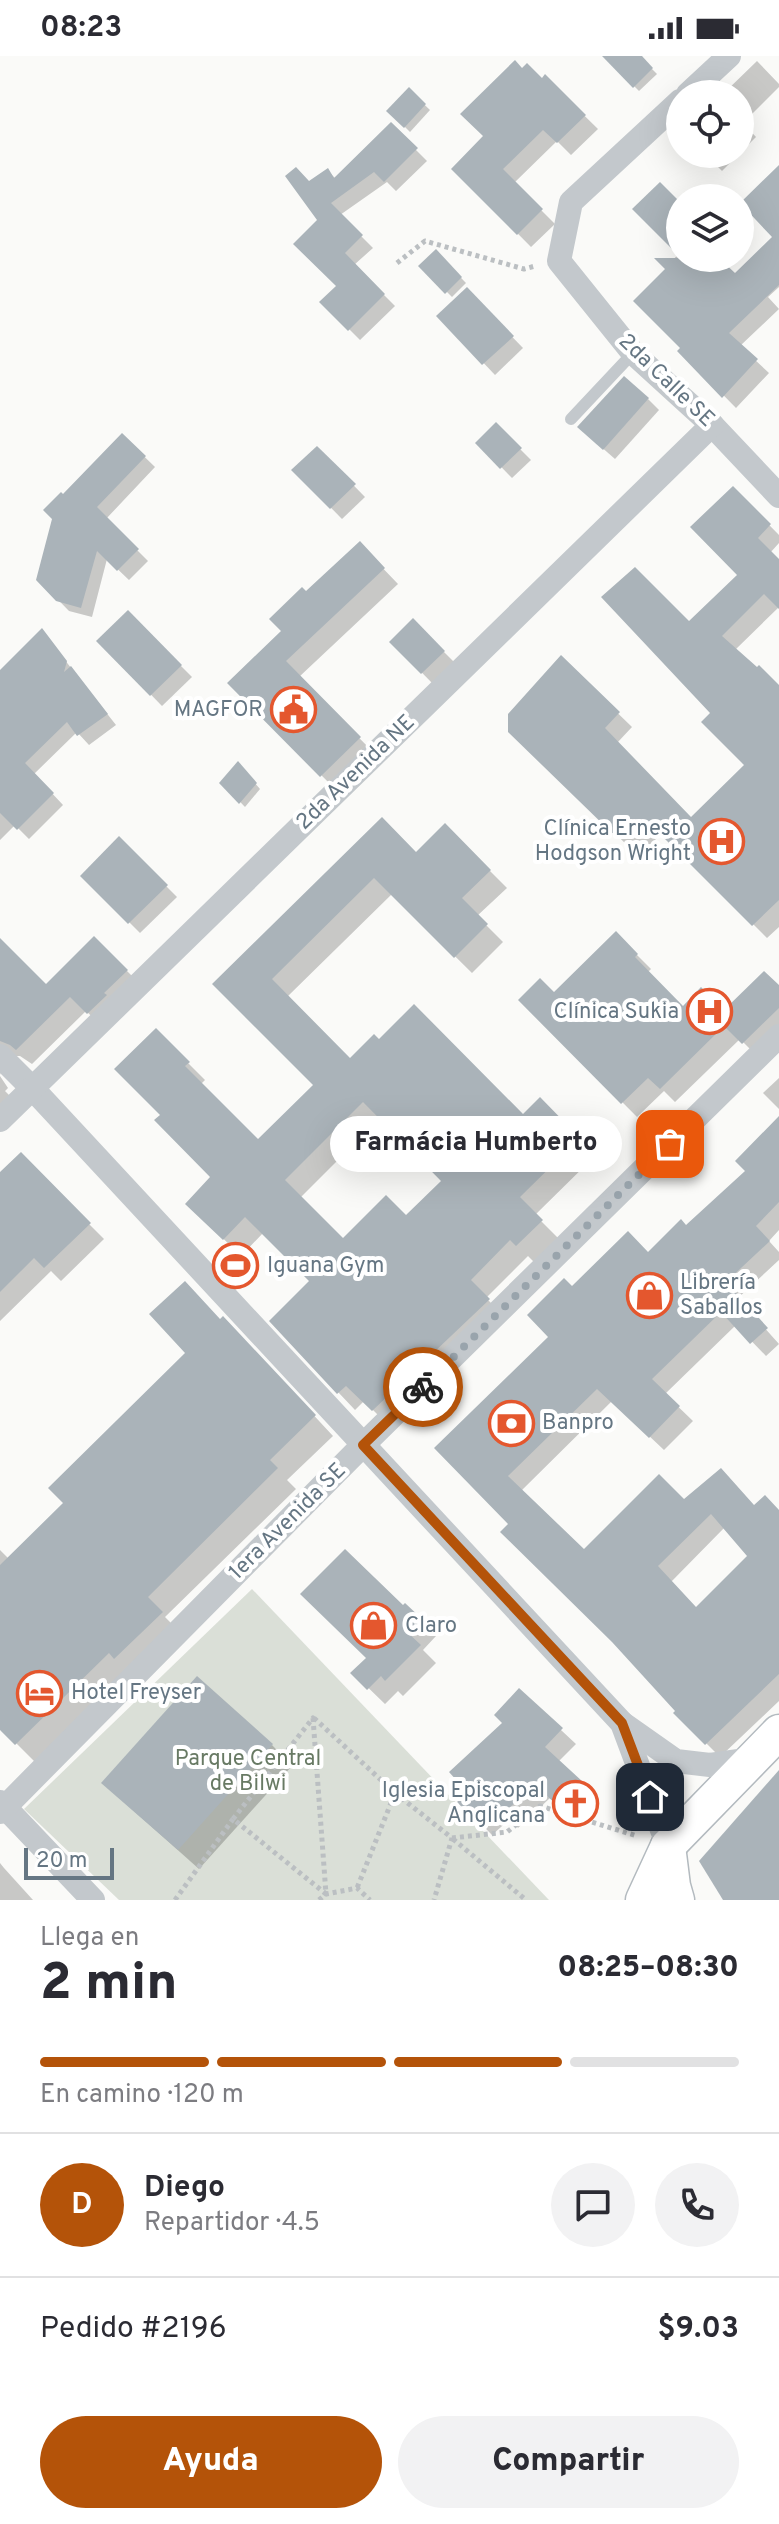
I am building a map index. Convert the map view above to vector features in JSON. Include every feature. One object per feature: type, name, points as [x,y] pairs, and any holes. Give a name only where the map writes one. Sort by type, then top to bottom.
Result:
[{"type":"street","points":[[703,80],[729,56]]},
{"type":"street","points":[[559,261],[571,202],[666,114]]},
{"type":"street","name":"2da Calle SE","points":[[559,261],[633,353],[712,425],[779,496]]},
{"type":"street","name":"2da Avenida NE","points":[[0,1120],[712,425]]},
{"type":"street","name":"1era Avenida SE","points":[[2,1807],[363,1445],[779,1036]]},
{"type":"street","points":[[0,1056],[622,1723],[676,1761],[710,1765],[753,1759]]},
{"type":"street","points":[[622,1723],[668,1846],[677,1900]]},
{"type":"street","points":[[643,1900],[668,1846],[779,1732]]},
{"type":"street","points":[[2,1807],[93,1900]]},
{"type":"lane","points":[[571,419],[633,353]]},
{"type":"path","points":[[397,263],[425,241],[524,269],[559,261]]},
{"type":"path","points":[[313,1718],[395,1793],[526,1900]]},
{"type":"path","points":[[175,1900],[233,1819],[313,1718]]},
{"type":"path","points":[[313,1718],[326,1894]]},
{"type":"path","points":[[357,1888],[395,1793]]},
{"type":"path","points":[[452,1838],[507,1832],[540,1806],[668,1846]]},
{"type":"path","points":[[233,1819],[326,1894]]},
{"type":"path","points":[[434,1900],[452,1838]]},
{"type":"path","points":[[319,1900],[326,1894],[357,1888]]},
{"type":"path","points":[[357,1888],[370,1900]]},
{"type":"green space","name":"Parque Central de Bilwi","points":[[252,1589],[549,1900],[119,1900],[24,1809]]},
{"type":"building","points":[[602,56],[642,56],[653,68],[633,88]]},
{"type":"building","points":[[515,60],[522,68],[527,63],[542,78],[545,74],[586,115],[557,143],[543,130],[503,169],[543,209],[517,235],[451,169],[483,136],[460,114]]},
{"type":"building","points":[[409,87],[426,104],[404,128],[386,111]]},
{"type":"building","points":[[391,122],[418,148],[384,182],[374,172],[331,203],[363,235],[345,253],[385,294],[348,331],[319,302],[336,286],[293,244],[317,220],[285,176],[296,167],[309,181],[328,168],[334,178]]},
{"type":"building","points":[[779,165],[779,285],[729,333],[758,359],[722,398],[677,351],[680,348],[633,301],[665,269],[654,258],[666,258],[666,272],[754,272],[754,255],[772,237],[754,218],[754,189]]},
{"type":"building","points":[[660,182],[666,188],[666,243],[632,209]]},
{"type":"building","points":[[436,249],[462,277],[445,294],[418,266]]},
{"type":"building","points":[[467,287],[514,336],[482,365],[436,316]]},
{"type":"building","points":[[624,376],[649,398],[603,450],[577,427]]},
{"type":"building","points":[[496,422],[522,448],[500,469],[475,443]]},
{"type":"building","points":[[122,433],[146,456],[97,507],[139,549],[117,571],[97,551],[81,608],[56,601],[36,580],[52,519],[43,510],[61,492],[63,494]]},
{"type":"building","points":[[317,446],[356,484],[330,509],[291,470]]},
{"type":"building","points":[[733,486],[771,524],[758,538],[779,559],[779,609],[764,594],[722,636],[779,685],[779,900],[752,926],[647,821],[632,836],[612,833],[508,732],[508,714],[561,655],[620,712],[605,728],[691,817],[744,765],[701,722],[710,713],[601,597],[635,567],[689,621],[737,575],[690,527]]},
{"type":"building","points":[[360,541],[385,568],[286,661],[361,737],[320,777],[227,683],[281,631],[269,619],[302,587],[306,591]]},
{"type":"building","points":[[128,610],[182,665],[150,696],[96,641]]},
{"type":"building","points":[[413,618],[445,651],[421,674],[389,642]]},
{"type":"building","points":[[42,628],[67,661],[64,672],[71,666],[108,714],[77,736],[67,722],[25,763],[54,793],[17,830],[0,813],[0,670]]},
{"type":"building","points":[[238,761],[257,783],[239,804],[219,783]]},
{"type":"building","points":[[382,817],[416,852],[445,823],[491,870],[462,898],[488,924],[454,958],[374,878],[272,979],[350,1058],[374,1034],[379,1039],[414,1004],[523,1114],[540,1097],[580,1138],[520,1197],[543,1220],[516,1246],[510,1240],[471,1280],[490,1299],[372,1411],[346,1386],[337,1394],[269,1321],[309,1281],[245,1217],[223,1240],[185,1204],[210,1177],[154,1120],[160,1115],[114,1069],[156,1028],[190,1062],[185,1066],[258,1139],[313,1085],[212,984]],"holes":[[[363,1102],[441,1181],[406,1215],[386,1195],[343,1238],[285,1180]]]},
{"type":"building","points":[[119,836],[168,885],[128,924],[80,876]]},
{"type":"building","points":[[616,931],[638,954],[635,957],[683,1006],[701,987],[724,1010],[764,971],[779,985],[779,1008],[742,1044],[724,1026],[660,1089],[648,1078],[621,1104],[518,1000],[540,978],[554,992]]},
{"type":"building","points":[[94,936],[128,970],[104,993],[107,995],[87,1014],[70,997],[16,1050],[0,1041],[0,938],[46,984]]},
{"type":"building","points":[[779,1116],[779,1202],[756,1226],[770,1241],[726,1282],[768,1328],[750,1344],[721,1312],[652,1379],[680,1406],[649,1438],[597,1389],[508,1476],[584,1549],[659,1474],[684,1499],[721,1468],[754,1505],[765,1495],[779,1510],[779,1674],[705,1745],[612,1642],[500,1532],[508,1524],[434,1448],[548,1337],[527,1315],[564,1278],[572,1286],[628,1231],[648,1252],[681,1219],[686,1225],[745,1171],[735,1161]],"holes":[[[711,1514],[747,1556],[696,1607],[658,1566]]]},
{"type":"building","points":[[21,1152],[91,1223],[44,1268],[34,1258],[0,1292],[0,1172]]},
{"type":"building","points":[[185,1281],[220,1319],[223,1316],[316,1415],[270,1460],[278,1468],[148,1597],[163,1612],[114,1659],[109,1653],[15,1745],[0,1730],[0,1565],[63,1503],[48,1488],[185,1353],[149,1314]]},
{"type":"building","name":"Claro","points":[[345,1549],[403,1605],[405,1603],[422,1619],[408,1633],[421,1645],[385,1681],[381,1676],[367,1690],[350,1673],[366,1658],[300,1594]]},
{"type":"building","points":[[197,1676],[273,1744],[178,1850],[101,1783]]},
{"type":"building","points":[[519,1688],[563,1728],[545,1747],[583,1782],[559,1807],[534,1784],[502,1815],[494,1806],[476,1822],[457,1802],[467,1792],[449,1772],[502,1723],[494,1715]]},
{"type":"building","points":[[779,1770],[779,1900],[723,1900],[699,1861]]},
{"type":"way so far","points":[[423,1387],[670,1144]]},
{"type":"place","name":"MAGFOR","points":[[294,710]]},
{"type":"place","name":"Clínica Ernesto Hodgson Wright","points":[[722,842]]},
{"type":"place","name":"Clínica Sukia","points":[[710,1012]]},
{"type":"place","name":"Farmácia Humberto","points":[[670,1144]]},
{"type":"place","name":"Iguana Gym","points":[[236,1266]]},
{"type":"place","name":"Librería Saballos","points":[[649,1296]]},
{"type":"place","name":"Banpro","points":[[511,1423]]},
{"type":"place","name":"Claro","points":[[374,1626]]},
{"type":"place","name":"Hotel Freyser","points":[[40,1693]]},
{"type":"place","name":"Iglesia Episcopal Anglicana","points":[[576,1804]]},
{"type":"route","points":[[423,1387],[363,1445],[622,1723],[650,1797]]}]
